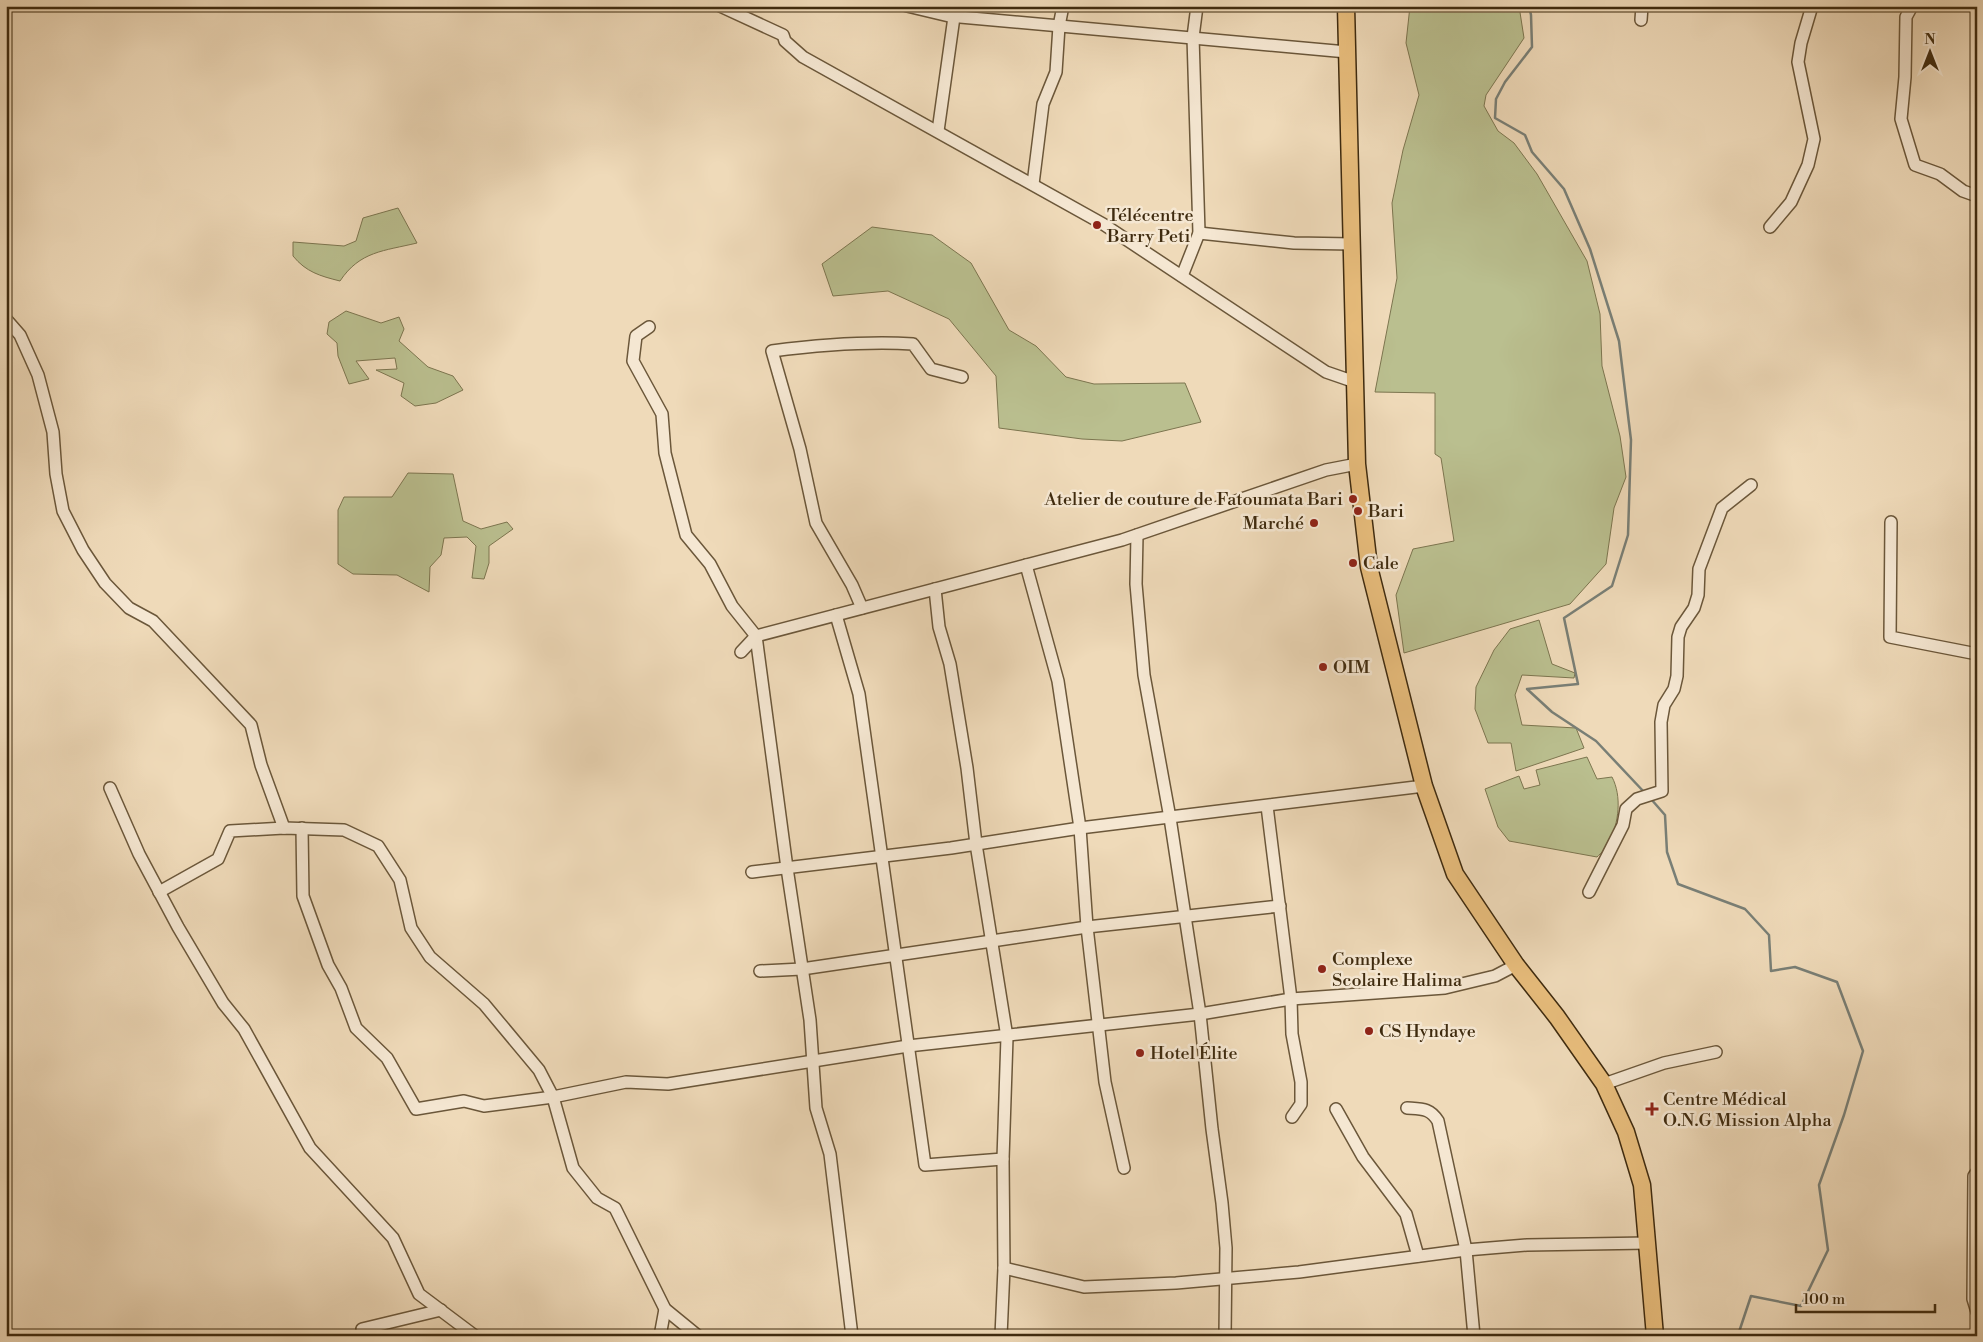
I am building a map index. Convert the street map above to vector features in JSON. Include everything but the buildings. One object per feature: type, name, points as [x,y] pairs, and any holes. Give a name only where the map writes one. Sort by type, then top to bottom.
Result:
[{"type":"highway","points":[[1346,6],[1356,464],[1369,567],[1424,786],[1455,874],[1516,965],[1557,1017],[1604,1084],[1626,1132],[1642,1185],[1654,1336]]},
{"type":"street","points":[[720,6],[783,35],[786,41],[803,57],[1103,224],[1326,372],[1355,382]]},
{"type":"street","points":[[907,6],[1059,26],[1347,52]]},
{"type":"street","points":[[1032,184],[1043,104],[1056,72],[1059,26],[1063,6]]},
{"type":"street","points":[[1182,276],[1199,232],[1193,38],[1197,6]]},
{"type":"street","points":[[1641,20],[1642,6]]},
{"type":"street","points":[[1770,227],[1791,202],[1808,165],[1814,139],[1798,62],[1801,43],[1812,6]]},
{"type":"street","points":[[1912,6],[1906,17],[1905,77],[1901,120],[1915,165],[1940,174],[1963,191],[1977,196]]},
{"type":"street","points":[[938,131],[956,11]]},
{"type":"street","points":[[1199,232],[1294,243],[1352,244]]},
{"type":"street","points":[[6,319],[20,335],[38,375],[53,432],[56,474],[63,511],[83,550],[105,583],[123,602],[129,608],[153,621],[251,725],[261,765],[284,828]]},
{"type":"street","points":[[649,327],[636,336],[633,361],[662,414],[665,453],[686,535],[710,564],[732,606],[756,636],[786,868],[810,1020],[816,1108],[830,1154],[852,1336]]},
{"type":"street","points":[[862,608],[852,585],[816,523],[800,448],[772,351],[826,344],[879,342],[912,344],[931,369],[962,377]]},
{"type":"street","points":[[741,652],[756,636],[1137,535],[1326,470],[1356,464]]},
{"type":"street","points":[[1589,892],[1623,825],[1626,809],[1637,799],[1659,793],[1663,785],[1662,713],[1674,689],[1678,637],[1681,627],[1694,608],[1698,595],[1699,569],[1722,508],[1751,484]]},
{"type":"street","points":[[1892,522],[1890,637],[1977,654]]},
{"type":"street","points":[[1137,535],[1136,584],[1144,675],[1170,818],[1200,1014],[1222,1203],[1226,1278],[1225,1336]]},
{"type":"street","points":[[1026,565],[1058,681],[1080,828],[1087,927],[1105,1082],[1124,1168]]},
{"type":"street","points":[[935,589],[939,627],[950,664],[968,768],[976,844],[1007,1037],[1003,1159],[1004,1268],[1000,1336]]},
{"type":"street","points":[[836,615],[859,694],[925,1165],[1003,1159]]},
{"type":"street","points":[[752,872],[976,844],[1080,828],[1424,786]]},
{"type":"street","points":[[110,788],[139,854],[159,892],[223,1003],[244,1030],[310,1148],[393,1238],[419,1294],[475,1336]]},
{"type":"street","points":[[1268,806],[1291,999],[1292,1034],[1302,1096],[1301,1104],[1292,1117]]},
{"type":"street","points":[[159,892],[218,859],[230,831],[284,828],[344,830],[378,846],[400,880],[410,928],[430,957],[484,1004],[539,1070],[553,1097],[572,1168],[597,1198],[615,1208],[665,1309],[698,1336]]},
{"type":"street","points":[[302,828],[303,896],[328,965],[341,988],[356,1028],[387,1058],[416,1109],[464,1101],[484,1106],[553,1097],[626,1082],[668,1084],[908,1046],[1007,1037],[1200,1014],[1291,999],[1445,988],[1495,976],[1516,965]]},
{"type":"street","points":[[760,971],[802,968],[1087,927],[1280,906]]},
{"type":"street","points":[[1604,1084],[1664,1063],[1716,1052]]},
{"type":"street","points":[[1407,1108],[1423,1108],[1433,1112],[1438,1121],[1466,1250],[1474,1336]]},
{"type":"street","points":[[1336,1109],[1363,1157],[1406,1214],[1418,1256]]},
{"type":"street","points":[[1977,1172],[1974,1176],[1973,1299],[1977,1312]]},
{"type":"street","points":[[1004,1268],[1084,1287],[1299,1272],[1466,1250],[1527,1245],[1648,1243]]},
{"type":"street","points":[[660,1336],[665,1309]]},
{"type":"street","points":[[362,1329],[441,1310]]},
{"type":"green space","points":[[1410,6],[1519,6],[1524,38],[1486,95],[1484,106],[1498,131],[1514,143],[1537,174],[1587,261],[1600,314],[1602,366],[1620,436],[1626,477],[1614,508],[1606,564],[1570,604],[1404,653],[1396,595],[1413,549],[1454,541],[1441,458],[1435,454],[1435,393],[1375,392],[1397,278],[1392,203],[1403,150],[1419,95],[1406,43]]},
{"type":"green space","points":[[398,208],[417,243],[383,251],[364,258],[348,271],[340,281],[314,273],[293,256],[293,242],[344,246],[356,241],[363,218]]},
{"type":"green space","points":[[872,227],[932,235],[971,263],[1009,330],[1036,346],[1066,377],[1094,384],[1185,383],[1201,422],[1122,441],[1082,439],[999,428],[996,376],[949,319],[888,291],[833,296],[822,264]]},
{"type":"green space","points":[[346,311],[381,323],[399,317],[404,329],[399,341],[428,367],[453,376],[463,390],[436,403],[415,406],[401,396],[404,383],[376,370],[397,369],[395,358],[356,361],[369,379],[349,384],[338,356],[337,343],[327,334],[329,322]]},
{"type":"green space","points":[[408,473],[453,474],[463,521],[481,529],[507,522],[513,529],[489,546],[489,563],[484,579],[472,578],[476,546],[467,537],[444,538],[441,555],[430,567],[429,592],[397,575],[353,574],[338,564],[338,510],[344,497],[392,497]]},
{"type":"green space","points":[[1539,620],[1552,664],[1575,673],[1574,678],[1522,675],[1515,695],[1522,725],[1576,728],[1584,748],[1516,771],[1511,743],[1488,743],[1475,709],[1476,687],[1494,650],[1510,629]]},
{"type":"green space","points":[[1587,757],[1597,779],[1612,777],[1617,792],[1617,818],[1612,835],[1604,850],[1597,857],[1509,841],[1498,827],[1485,789],[1519,776],[1524,789],[1540,785],[1536,770]]},
{"type":"waterway","points":[[1529,6],[1532,47],[1505,82],[1496,99],[1495,118],[1525,135],[1532,152],[1564,189],[1590,249],[1619,341],[1631,440],[1628,535],[1612,586],[1564,618],[1578,684],[1527,689],[1552,712],[1596,741],[1645,793]]},
{"type":"waterway","points":[[1651,799],[1665,815],[1667,852],[1678,884],[1745,909],[1769,935],[1771,971],[1795,967],[1837,982],[1863,1051],[1844,1115],[1819,1185],[1828,1250],[1801,1306],[1751,1296],[1739,1332],[1746,1336]]},
{"type":"place","name":"Télécentre Barry Peti","points":[[1097,225]]},
{"type":"place","name":"Atelier de couture de Fatoumata Bari","points":[[1353,499]]},
{"type":"place","name":"Bari","points":[[1358,511]]},
{"type":"place","name":"Marché","points":[[1314,523]]},
{"type":"place","name":"Cale","points":[[1353,563]]},
{"type":"place","name":"OIM","points":[[1323,667]]},
{"type":"place","name":"Complexe Scolaire Halima","points":[[1322,969]]},
{"type":"place","name":"CS Hyndaye","points":[[1369,1031]]},
{"type":"place","name":"Hotel Élite","points":[[1140,1053]]},
{"type":"place","name":"Centre Médical O.N.G Mission Alpha","points":[[1652,1109]]}]
